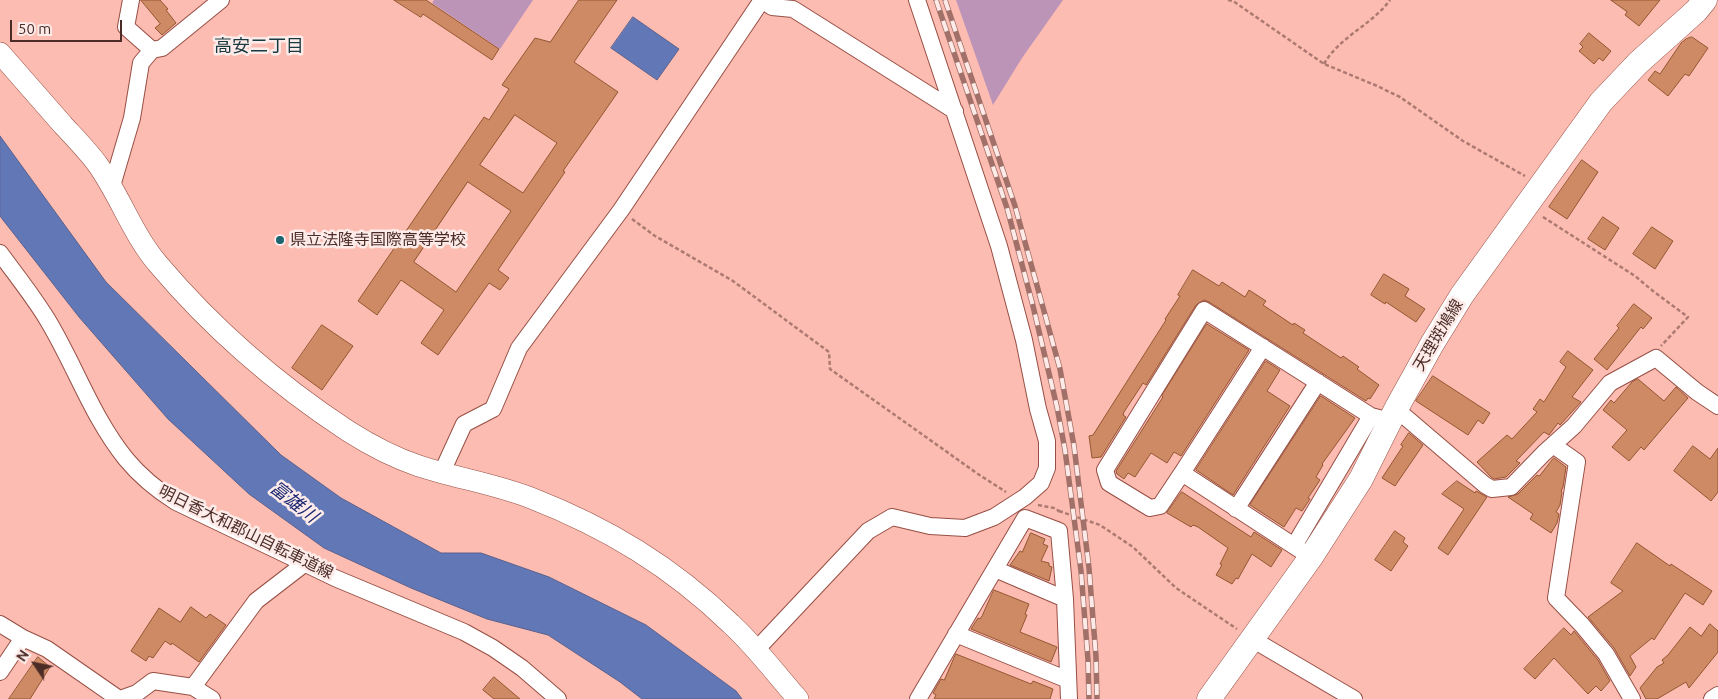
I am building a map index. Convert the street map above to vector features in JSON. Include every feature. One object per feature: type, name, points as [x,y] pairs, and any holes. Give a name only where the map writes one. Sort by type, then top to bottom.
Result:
[{"type":"main road","name":"天理斑鳩線","points":[[1209,699],[1252,639],[1302,551],[1361,479],[1386,415],[1462,295],[1601,102],[1638,63],[1696,11],[1700,1]]},
{"type":"street","points":[[131,0],[126,27],[152,50]]},
{"type":"street","points":[[112,186],[132,118],[141,63],[152,50],[162,48],[221,0]]},
{"type":"street","points":[[442,472],[464,424],[493,409],[519,348],[621,210],[762,0],[772,7],[793,9],[955,111]]},
{"type":"street","points":[[756,650],[868,531],[892,517],[930,526],[965,528],[994,517],[1019,500],[1041,483],[1048,468],[1047,441],[1038,409],[1024,340],[999,246],[917,0]]},
{"type":"street","points":[[0,53],[95,162],[112,186],[128,218],[156,261],[194,305],[270,374],[351,433],[385,452],[417,466],[529,497],[607,532],[654,560],[698,594],[733,625],[798,699]]},
{"type":"street","points":[[0,254],[27,289],[47,320],[84,392],[109,434],[126,459],[157,489],[176,502],[304,564],[464,632],[493,648],[522,668],[558,699]]},
{"type":"street","points":[[1263,347],[1160,506],[1150,508],[1110,482],[1105,470],[1204,310],[1263,347],[1318,382],[1386,415],[1492,489],[1511,487],[1574,426],[1610,382],[1656,358],[1718,406]]},
{"type":"street","points":[[1236,509],[1318,382]]},
{"type":"street","points":[[1553,445],[1577,462],[1556,598],[1606,654],[1632,699]]},
{"type":"street","points":[[1182,473],[1302,551]]},
{"type":"street","points":[[918,699],[1025,518],[1059,531],[1065,599],[1069,699]]},
{"type":"street","points":[[193,687],[256,601],[304,564]]},
{"type":"street","points":[[995,569],[1065,599]]},
{"type":"street","points":[[0,624],[23,638],[47,649],[119,699],[137,693],[153,680],[193,687],[212,699]]},
{"type":"street","points":[[956,634],[1068,680]]},
{"type":"street","points":[[0,672],[23,638]]},
{"type":"street","points":[[1252,639],[1354,699]]},
{"type":"street","points":[[1712,699],[1718,695]]},
{"type":"path","points":[[1228,0],[1324,64],[1400,97],[1463,141],[1517,170],[1541,186]]},
{"type":"path","points":[[1324,64],[1340,43],[1372,20],[1390,0]]},
{"type":"path","points":[[1527,206],[1635,276],[1688,317],[1662,343],[1656,358]]},
{"type":"path","points":[[621,210],[655,236],[733,281],[829,352],[830,370],[978,474],[1019,500]]},
{"type":"path","points":[[1059,511],[1100,525],[1133,547],[1176,588],[1252,639]]},
{"type":"shaded area","points":[[434,0],[533,0],[500,49],[432,3]]},
{"type":"shaded area","points":[[956,0],[1063,0],[1022,58],[993,105]]},
{"type":"water","points":[[633,17],[679,49],[657,80],[611,48]]},
{"type":"water","name":"富雄川","points":[[0,136],[106,282],[281,455],[341,498],[441,553],[481,553],[549,577],[646,625],[736,691],[742,699],[642,699],[620,682],[548,635],[487,619],[411,588],[324,548],[249,494],[168,419],[79,317],[0,216]]},
{"type":"building","points":[[141,0],[160,0],[176,23],[162,35],[155,28],[160,24]]},
{"type":"building","points":[[394,0],[426,0],[499,49],[492,60],[423,14],[421,17]]},
{"type":"building","points":[[579,0],[617,0],[574,62],[618,92],[498,270],[509,278],[500,290],[489,283],[438,355],[421,343],[444,310],[401,280],[377,315],[358,301],[484,117],[489,120],[509,89],[502,85],[535,38],[550,42]],"holes":[[[515,115],[557,143],[523,193],[480,165]],[[468,182],[511,211],[456,292],[414,262]]]},
{"type":"building","points":[[1611,0],[1660,0],[1639,26],[1625,15],[1627,12]]},
{"type":"building","points":[[1589,33],[1611,51],[1603,61],[1599,58],[1594,64],[1579,51],[1583,47],[1580,44]]},
{"type":"building","points":[[1692,37],[1708,48],[1689,76],[1685,74],[1668,96],[1648,80],[1655,71],[1660,74],[1681,43]]},
{"type":"building","points":[[1582,160],[1598,172],[1567,219],[1549,207]]},
{"type":"building","points":[[1603,217],[1619,228],[1605,250],[1588,239]]},
{"type":"building","points":[[1652,227],[1673,241],[1655,269],[1633,254]]},
{"type":"building","points":[[1193,270],[1219,286],[1222,282],[1245,297],[1249,290],[1266,301],[1263,305],[1293,325],[1294,323],[1305,330],[1303,333],[1341,358],[1343,356],[1359,367],[1357,369],[1379,385],[1370,399],[1368,398],[1366,401],[1204,300],[1196,305],[1146,385],[1143,383],[1124,412],[1123,415],[1126,417],[1101,457],[1092,458],[1089,436],[1093,435],[1166,320]]},
{"type":"building","points":[[1384,274],[1409,289],[1405,296],[1425,309],[1416,322],[1386,302],[1385,304],[1371,295]]},
{"type":"building","points":[[1634,304],[1652,318],[1643,329],[1641,327],[1607,370],[1594,359],[1619,328],[1617,326]]},
{"type":"building","points":[[1207,324],[1249,350],[1181,456],[1174,452],[1167,463],[1151,453],[1135,477],[1128,473],[1124,479],[1116,471]]},
{"type":"building","points":[[322,325],[353,346],[322,390],[292,368]]},
{"type":"building","points":[[1568,351],[1593,370],[1572,397],[1581,402],[1560,425],[1558,423],[1549,435],[1544,432],[1516,461],[1520,463],[1506,477],[1494,479],[1477,462],[1507,435],[1512,439],[1537,412],[1533,409],[1540,399],[1544,402],[1566,367],[1560,362]]},
{"type":"building","points":[[1266,361],[1280,370],[1267,391],[1290,406],[1233,495],[1196,470]]},
{"type":"building","points":[[1433,376],[1490,413],[1483,424],[1478,420],[1468,435],[1416,401]]},
{"type":"building","points":[[1638,379],[1664,401],[1676,387],[1688,398],[1644,450],[1641,447],[1629,461],[1612,447],[1627,430],[1603,410],[1611,400],[1614,403],[1632,382]]},
{"type":"building","points":[[1321,396],[1355,418],[1322,464],[1316,477],[1320,480],[1308,498],[1310,499],[1302,511],[1296,508],[1284,527],[1250,505]]},
{"type":"building","points":[[1409,433],[1423,445],[1395,486],[1382,478],[1403,446],[1401,445]]},
{"type":"building","points":[[1693,446],[1710,459],[1718,448],[1718,492],[1711,501],[1674,471]]},
{"type":"building","points":[[1554,458],[1566,467],[1560,505],[1556,512],[1559,514],[1557,523],[1551,533],[1530,519],[1533,514],[1508,497],[1518,494],[1537,475],[1539,476]]},
{"type":"building","points":[[1457,481],[1475,493],[1476,491],[1487,497],[1448,555],[1438,548],[1464,509],[1442,494]]},
{"type":"building","points":[[1182,492],[1251,537],[1254,532],[1282,550],[1271,567],[1252,554],[1238,579],[1236,578],[1232,584],[1216,575],[1228,548],[1198,527],[1193,525],[1191,527],[1167,513]]},
{"type":"building","points":[[1395,531],[1405,538],[1403,542],[1408,546],[1391,571],[1375,560]]},
{"type":"building","points":[[1031,533],[1045,539],[1043,544],[1048,546],[1041,561],[1049,563],[1049,566],[1052,567],[1049,581],[1010,565],[1020,551],[1022,552]]},
{"type":"building","points":[[1637,543],[1670,566],[1671,564],[1712,591],[1703,605],[1685,593],[1654,640],[1652,638],[1630,656],[1636,667],[1630,676],[1614,648],[1588,617],[1623,591],[1611,583]]},
{"type":"building","points":[[994,590],[1029,604],[1020,632],[1057,647],[1051,662],[971,629],[978,618],[980,619],[982,616]]},
{"type":"building","points":[[191,607],[206,618],[210,614],[226,625],[199,662],[172,643],[171,645],[165,641],[153,658],[149,656],[146,661],[131,651],[159,608],[180,622]]},
{"type":"building","points":[[1710,624],[1718,631],[1718,652],[1689,688],[1686,682],[1657,699],[1646,699],[1640,688],[1657,667],[1664,663],[1662,660],[1690,627],[1701,636]]},
{"type":"building","points":[[1564,628],[1571,635],[1574,631],[1598,660],[1610,681],[1601,691],[1596,686],[1588,694],[1554,658],[1535,679],[1524,669]]},
{"type":"building","points":[[956,654],[1031,684],[1033,681],[1053,689],[1050,699],[934,699],[936,695],[933,693],[941,679],[944,680]]},
{"type":"building","points":[[38,657],[50,667],[30,699],[9,699]]},
{"type":"building","points":[[494,677],[520,699],[494,699],[483,690]]},
{"type":"railway","points":[[936,0],[1007,208],[1057,407],[1065,450],[1081,571],[1089,699]]},
{"type":"railway","points":[[945,0],[1015,206],[1060,369],[1074,446],[1089,568],[1096,657],[1097,699]]},
{"type":"place","name":"県立法隆寺国際高等学校","points":[[280,240]]},
{"type":"district","name":"高安二丁目","points":[[259,46]]}]
